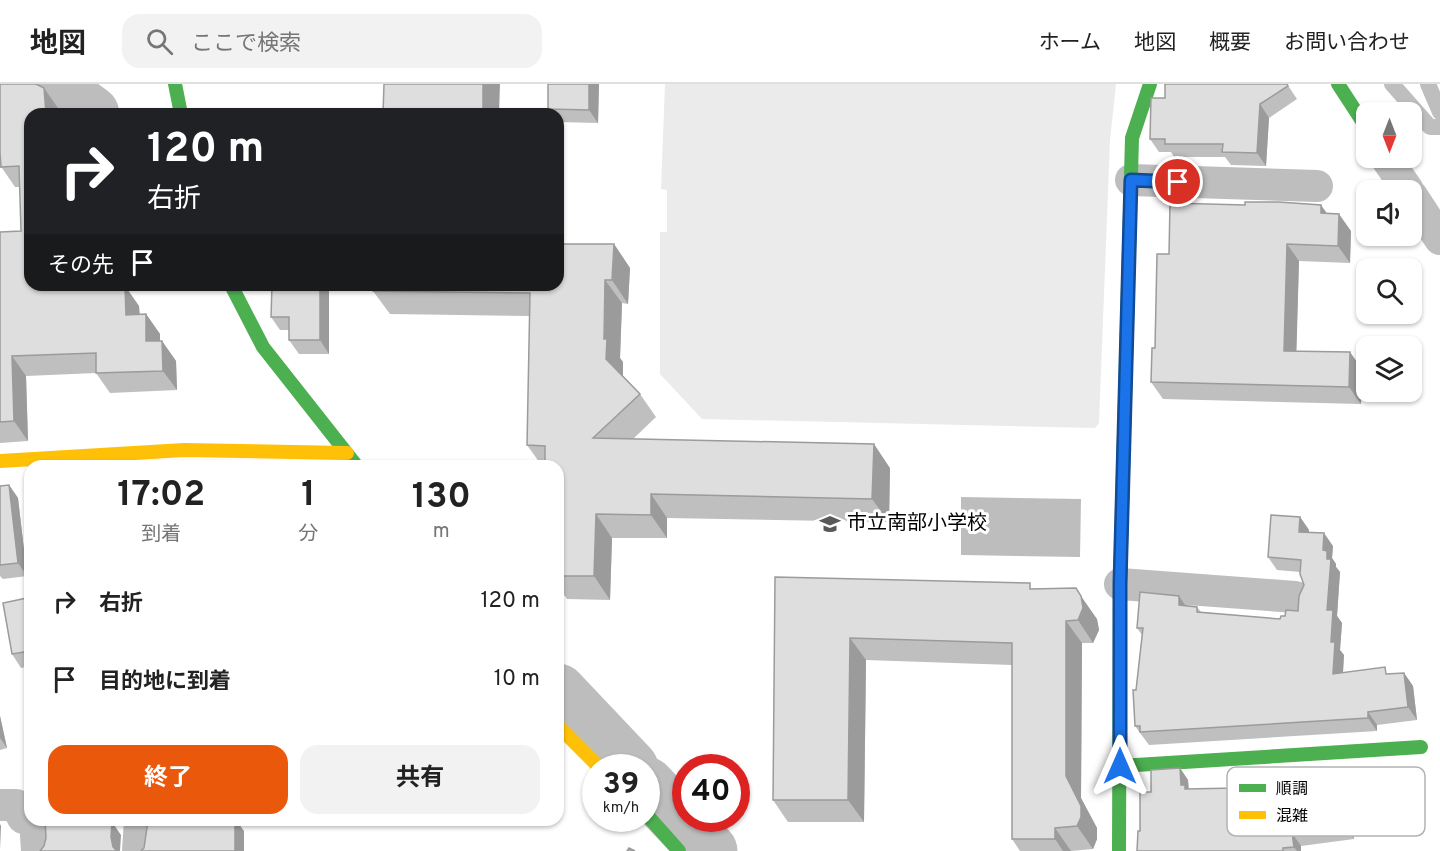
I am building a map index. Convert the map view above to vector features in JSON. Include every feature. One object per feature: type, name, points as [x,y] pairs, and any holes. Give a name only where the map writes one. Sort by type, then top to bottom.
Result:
[{"type":"street","points":[[175,84],[180,108]]},
{"type":"street","points":[[1119,851],[1120,584],[1131,138],[1150,84]]},
{"type":"street","points":[[1338,84],[1356,112]]},
{"type":"street","points":[[1131,180],[1317,186]]},
{"type":"street","points":[[1422,211],[1440,239]]},
{"type":"street","points":[[234,291],[263,347],[352,460]]},
{"type":"street","points":[[0,461],[184,450],[347,453]]},
{"type":"street","points":[[1120,584],[1294,597]]},
{"type":"street","points":[[564,732],[586,754]]},
{"type":"street","points":[[1120,766],[1421,747]]},
{"type":"street","points":[[0,805],[16,805],[24,818]]},
{"type":"street","points":[[35,826],[37,851]]},
{"type":"street","points":[[138,851],[140,826]]},
{"type":"street","points":[[660,830],[679,851]]},
{"type":"lane","points":[[1392,84],[1430,127],[1440,127]]},
{"type":"lane","points":[[1428,84],[1440,112]]},
{"type":"shaded area","points":[[665,84],[1116,84],[1110,140],[1099,423],[1095,428],[702,419],[660,374],[660,232],[667,232],[667,190],[661,189]]},
{"type":"shaded area","points":[[961,497],[1081,499],[1080,557],[961,555]]},
{"type":"building","points":[[0,84],[36,84],[44,88],[46,108],[24,108],[24,291],[125,291],[126,315],[146,314],[146,341],[162,341],[163,371],[96,373],[96,353],[12,356],[14,421],[0,422],[0,232],[21,231],[19,166],[1,167]]},
{"type":"building","points":[[384,84],[483,84],[483,108],[383,108]]},
{"type":"building","points":[[548,84],[589,84],[589,110],[548,108]]},
{"type":"building","points":[[1165,84],[1287,84],[1288,86],[1260,104],[1257,153],[1222,152],[1223,144],[1165,144],[1165,139],[1150,139],[1151,98],[1165,98]]},
{"type":"building","points":[[1245,202],[1321,205],[1321,213],[1339,214],[1338,246],[1287,244],[1284,351],[1350,352],[1349,387],[1151,382],[1152,348],[1155,348],[1157,254],[1169,254],[1170,203],[1245,205]]},
{"type":"building","points":[[564,244],[614,244],[612,280],[605,280],[606,359],[640,394],[593,438],[874,444],[872,499],[651,494],[651,515],[596,514],[594,576],[564,576],[564,460],[545,460],[545,446],[527,445],[530,293],[373,291],[564,291]]},
{"type":"building","points":[[272,291],[320,291],[320,340],[289,340],[289,317],[271,317]]},
{"type":"building","points":[[9,485],[18,563],[0,565],[0,486]]},
{"type":"building","points":[[1271,515],[1300,517],[1299,532],[1324,533],[1323,550],[1327,551],[1327,559],[1331,559],[1327,610],[1333,610],[1331,642],[1335,642],[1333,674],[1385,667],[1386,674],[1404,673],[1408,707],[1368,712],[1368,718],[1140,732],[1140,726],[1135,726],[1133,690],[1136,690],[1143,628],[1137,628],[1140,592],[1179,596],[1179,605],[1197,607],[1197,612],[1280,619],[1281,616],[1285,616],[1286,610],[1298,611],[1299,596],[1304,585],[1300,574],[1301,560],[1268,557]]},
{"type":"building","points":[[775,577],[1030,583],[1030,589],[1076,588],[1081,596],[1083,608],[1078,620],[1066,621],[1066,776],[1081,806],[1081,817],[1077,826],[1055,828],[1055,839],[1012,839],[1012,643],[850,638],[848,800],[773,800]]},
{"type":"building","points":[[24,599],[24,652],[12,654],[3,603]]},
{"type":"building","points":[[1180,768],[1181,785],[1185,785],[1185,789],[1227,788],[1227,836],[1292,836],[1294,847],[1283,848],[1283,851],[1137,851],[1138,831],[1140,831],[1140,792],[1151,792],[1151,770]]},
{"type":"building","points":[[45,826],[112,826],[113,847],[117,851],[40,851],[46,838]]},
{"type":"building","points":[[147,826],[235,826],[235,851],[141,851],[144,848]]},
{"type":"waterway","points":[[50,84],[83,108]]},
{"type":"waterway","points":[[564,698],[617,754]]},
{"type":"waterway","points":[[660,800],[709,851]]},
{"type":"traffic: fast","points":[[175,84],[180,108]]},
{"type":"traffic: fast","points":[[1119,851],[1120,584],[1132,138],[1150,84]]},
{"type":"traffic: fast","points":[[1338,84],[1356,112]]},
{"type":"traffic: fast","points":[[234,291],[263,347],[352,460]]},
{"type":"traffic: fast","points":[[1120,766],[1421,747]]},
{"type":"traffic: fast","points":[[660,830],[679,851]]},
{"type":"traffic: slow","points":[[0,461],[184,450],[347,453]]},
{"type":"traffic: slow","points":[[564,732],[586,754]]},
{"type":"place","name":"市立南部小学校","points":[[830,524]]},
{"type":"route","points":[[1120,766],[1120,584],[1131,180],[1178,182]]}]
